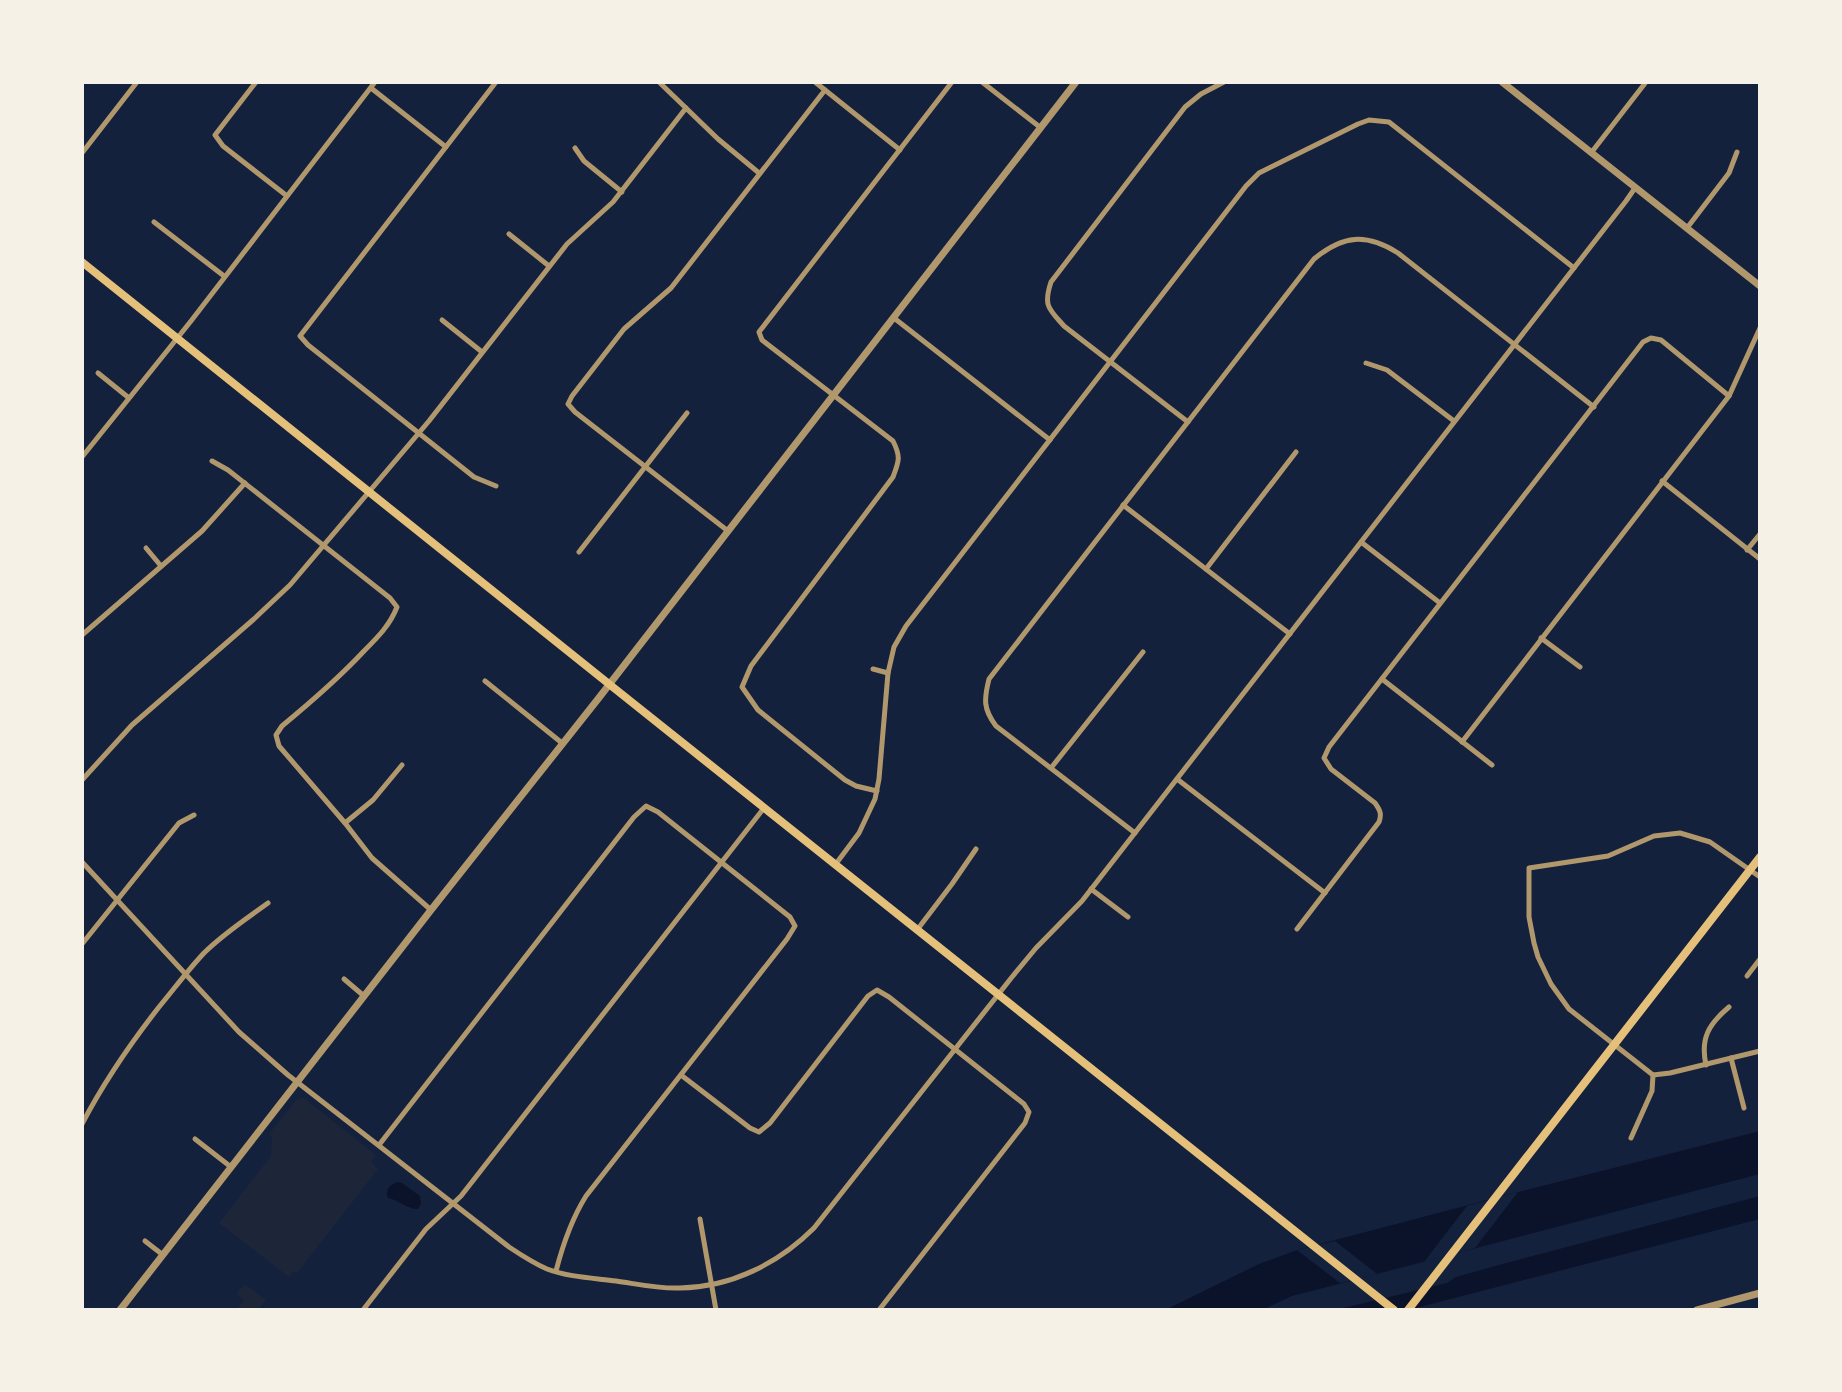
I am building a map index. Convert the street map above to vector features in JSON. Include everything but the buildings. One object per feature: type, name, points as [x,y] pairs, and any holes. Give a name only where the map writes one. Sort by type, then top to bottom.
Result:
[{"type":"main road","points":[[82,262],[1391,1307]]},
{"type":"main road","points":[[1408,1310],[1760,857]]},
{"type":"street","points":[[82,153],[136,82]]},
{"type":"street","points":[[256,82],[215,135],[223,146],[287,196]]},
{"type":"street","points":[[82,457],[375,82]]},
{"type":"street","points":[[496,82],[300,336],[474,477],[496,486]]},
{"type":"street","points":[[659,82],[718,139],[759,173]]},
{"type":"street","points":[[815,82],[900,150]]},
{"type":"street","points":[[877,791],[845,780],[758,710],[743,687],[751,666],[893,477],[900,460],[893,441],[762,340],[759,332],[952,82]]},
{"type":"street","points":[[982,82],[1041,128]]},
{"type":"street","points":[[120,1310],[1076,82]]},
{"type":"street","points":[[1188,422],[1064,326],[1051,311],[1046,300],[1051,282],[1185,107],[1201,94],[1224,82]]},
{"type":"street","points":[[1502,82],[1760,286]]},
{"type":"street","points":[[1591,153],[1646,82]]},
{"type":"street","points":[[371,88],[446,147]]},
{"type":"street","points":[[728,531],[575,412],[569,404],[572,396],[624,330],[671,288],[825,90]]},
{"type":"street","points":[[82,780],[132,724],[270,605],[419,433],[567,244],[622,192],[686,108]]},
{"type":"street","points":[[835,865],[859,833],[877,791],[887,673],[894,647],[912,616],[1259,173],[1358,124],[1369,120],[1389,122],[1574,268]]},
{"type":"street","points":[[575,148],[584,161],[622,192]]},
{"type":"street","points":[[1687,228],[1729,173],[1737,152]]},
{"type":"street","points":[[82,862],[239,1032],[298,1082],[526,1259],[580,1277],[679,1288],[712,1284],[751,1273],[779,1258],[799,1243],[824,1216],[998,995],[1037,948],[1070,915],[1634,188]]},
{"type":"street","points":[[154,222],[224,276]]},
{"type":"street","points":[[509,234],[549,266]]},
{"type":"street","points":[[1135,833],[996,726],[987,715],[985,703],[989,679],[1314,259],[1326,248],[1337,243],[1374,240],[1398,253],[1594,407]]},
{"type":"street","points":[[894,318],[1050,440]]},
{"type":"street","points":[[442,320],[482,352]]},
{"type":"street","points":[[1462,742],[1730,396],[1760,328]]},
{"type":"street","points":[[1297,929],[1381,817],[1375,803],[1331,769],[1324,758],[1329,747],[1643,342],[1651,338],[1661,340],[1730,396]]},
{"type":"street","points":[[1366,363],[1387,370],[1454,421]]},
{"type":"street","points":[[98,373],[129,398]]},
{"type":"street","points":[[579,552],[687,413]]},
{"type":"street","points":[[1206,569],[1297,452]]},
{"type":"street","points":[[212,461],[245,483],[390,598],[397,607],[392,621],[344,672],[282,726],[276,735],[279,746],[378,864],[431,909]]},
{"type":"street","points":[[1662,481],[1760,559]]},
{"type":"street","points":[[82,635],[202,531],[245,483]]},
{"type":"street","points":[[1123,505],[1290,634]]},
{"type":"street","points":[[1747,550],[1760,534]]},
{"type":"street","points":[[1361,542],[1440,603]]},
{"type":"street","points":[[146,548],[161,566]]},
{"type":"street","points":[[1541,638],[1580,667]]},
{"type":"street","points":[[1051,768],[1143,652]]},
{"type":"street","points":[[873,669],[887,673]]},
{"type":"street","points":[[1382,679],[1492,765]]},
{"type":"street","points":[[485,681],[562,743]]},
{"type":"street","points":[[345,823],[373,800],[402,765]]},
{"type":"street","points":[[1177,779],[1325,893]]},
{"type":"street","points":[[379,1145],[634,817],[646,806],[658,813],[790,917],[795,926],[788,939],[586,1196],[567,1233],[556,1271]]},
{"type":"street","points":[[363,1310],[426,1230],[454,1204],[764,808]]},
{"type":"street","points":[[82,944],[179,823],[194,814]]},
{"type":"street","points":[[1760,877],[1710,842],[1680,833],[1654,836],[1608,856],[1529,868],[1530,917],[1538,957],[1551,984],[1569,1009],[1614,1045],[1653,1075],[1760,1051]]},
{"type":"street","points":[[917,930],[976,849]]},
{"type":"street","points":[[1091,889],[1128,917]]},
{"type":"street","points":[[82,1124],[121,1059],[185,975],[214,944],[268,903]]},
{"type":"street","points":[[1746,976],[1760,959]]},
{"type":"street","points":[[344,979],[364,996]]},
{"type":"street","points":[[681,1075],[759,1132],[770,1123],[868,996],[877,990],[1024,1104],[1029,1112],[1025,1124],[879,1310]]},
{"type":"street","points":[[1706,1065],[1704,1044],[1707,1031],[1715,1019],[1729,1007]]},
{"type":"street","points":[[1731,1058],[1744,1108]]},
{"type":"street","points":[[1631,1138],[1646,1108],[1653,1075]]},
{"type":"street","points":[[195,1139],[232,1167]]},
{"type":"street","points":[[700,1219],[716,1310]]},
{"type":"street","points":[[145,1241],[163,1255]]},
{"type":"street","points":[[1698,1310],[1760,1293]]},
{"type":"shaded area","points":[[300,1098],[304,1098],[376,1155],[371,1162],[378,1169],[297,1273],[293,1271],[289,1277],[219,1223],[271,1156],[272,1137],[269,1134]]},
{"type":"shaded area","points":[[1760,1131],[1760,1174],[1292,1296],[1262,1310],[1165,1310],[1259,1264],[1297,1250]]},
{"type":"shaded area","points":[[397,1182],[420,1196],[421,1204],[418,1209],[388,1198],[388,1188]]},
{"type":"shaded area","points":[[1760,1196],[1760,1219],[1408,1310],[1335,1310],[1447,1283],[1456,1277],[1495,1266]]},
{"type":"shaded area","points":[[245,1284],[266,1300],[258,1310],[236,1310],[244,1300],[236,1294]]},
{"type":"pier","points":[[1518,1192],[1475,1248],[1424,1262],[1467,1206]]},
{"type":"pier","points":[[1335,1241],[1377,1274],[1340,1283],[1297,1250]]}]
